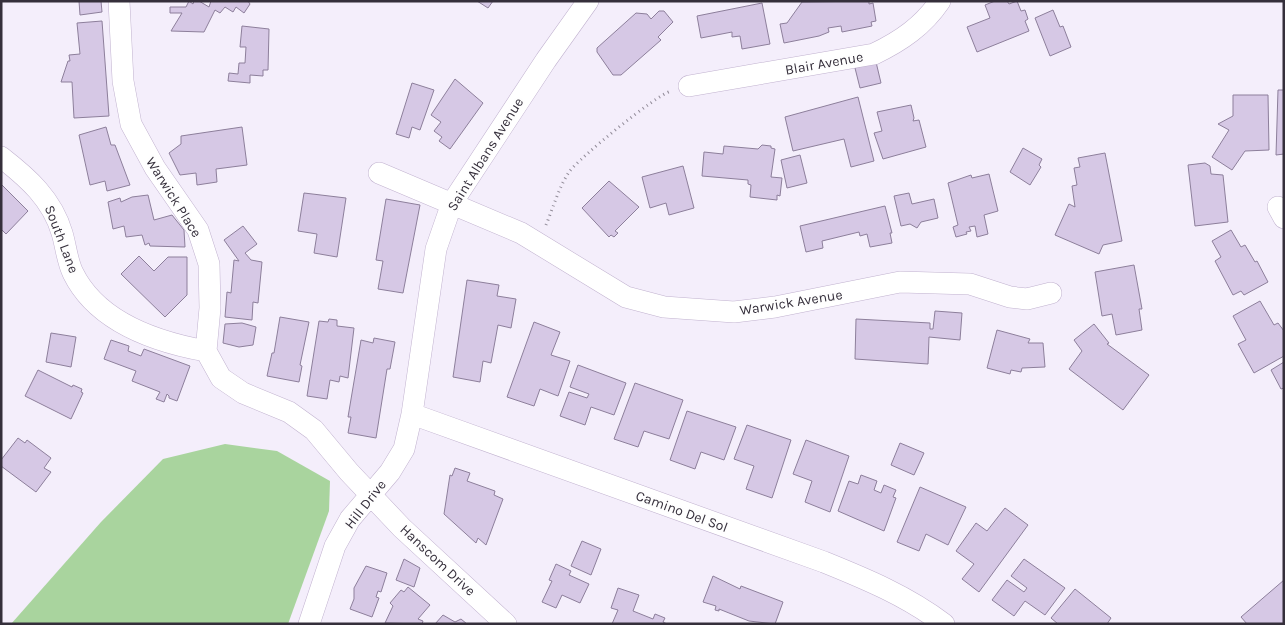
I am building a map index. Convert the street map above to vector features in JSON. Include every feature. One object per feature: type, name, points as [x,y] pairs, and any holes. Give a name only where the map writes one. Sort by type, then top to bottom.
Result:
[{"type":"street","name":"Warwick Place","points":[[119,1],[123,81],[131,124],[155,168],[198,230],[209,264],[210,308],[206,351]]},
{"type":"street","name":"Saint Albans Avenue","points":[[412,414],[436,249],[452,203],[546,60],[588,1]]},
{"type":"street","name":"Blair Avenue","points":[[688,86],[874,54],[898,43],[916,29],[940,1]]},
{"type":"street","name":"South Lane","points":[[1,157],[45,196],[62,231],[72,272],[85,293],[117,321],[174,345],[206,351]]},
{"type":"street","name":"Warwick Avenue","points":[[379,173],[452,203],[539,243],[592,278],[626,297],[664,307],[734,312],[775,307],[900,282],[970,284],[1010,297],[1027,299],[1051,293]]},
{"type":"street","points":[[206,351],[221,378],[243,393],[289,412],[314,430],[349,472],[372,494]]},
{"type":"street","name":"Hill Drive","points":[[309,624],[335,546],[350,519],[390,472],[404,449],[412,414]]},
{"type":"street","name":"Camino Del Sol","points":[[412,414],[869,580],[921,607],[944,624]]},
{"type":"street","name":"Hanscom Drive","points":[[372,494],[402,528],[506,624]]},
{"type":"path","points":[[539,243],[570,171],[663,93],[688,86]]},
{"type":"green space","points":[[225,444],[277,451],[330,481],[329,511],[288,624],[11,624],[101,522],[163,459]]},
{"type":"building","points":[[79,1],[101,1],[102,12],[80,15]]},
{"type":"building","points":[[189,1],[193,4],[194,1],[199,1],[209,7],[211,1],[248,1],[250,4],[244,13],[236,7],[233,12],[225,7],[220,13],[215,10],[204,32],[171,31],[182,13],[170,13],[170,7],[186,7]]},
{"type":"building","points":[[477,1],[493,1],[488,8]]},
{"type":"building","points":[[869,1],[869,4],[873,3],[876,21],[871,22],[872,26],[842,32],[841,26],[828,28],[829,32],[819,36],[784,43],[780,24],[787,23],[802,2]]},
{"type":"building","points":[[995,1],[1007,1],[1009,4],[1017,1],[1021,11],[1025,10],[1028,19],[1025,21],[1029,31],[977,52],[967,27],[990,18],[985,5]]},
{"type":"building","points":[[762,3],[770,44],[742,49],[740,36],[732,37],[732,32],[701,38],[697,16]]},
{"type":"building","points":[[1053,10],[1060,27],[1063,26],[1071,47],[1050,56],[1035,18]]},
{"type":"building","points":[[659,11],[664,11],[673,22],[658,37],[661,40],[621,75],[613,75],[597,52],[597,48],[636,13],[647,14],[651,19]]},
{"type":"building","points":[[102,21],[109,116],[74,118],[72,82],[61,82],[68,61],[70,61],[69,55],[80,54],[77,23]]},
{"type":"building","points":[[242,26],[269,29],[268,70],[263,70],[263,76],[250,75],[250,83],[228,81],[229,73],[238,74],[239,63],[245,63],[246,47],[240,47]]},
{"type":"building","points":[[876,62],[881,83],[860,88],[855,68]]},
{"type":"building","points":[[455,79],[483,103],[450,149],[439,141],[442,137],[434,131],[441,122],[431,115]]},
{"type":"building","points":[[412,83],[434,90],[420,130],[412,127],[409,138],[396,134]]},
{"type":"building","points":[[1278,90],[1284,90],[1284,154],[1276,155]]},
{"type":"building","points":[[1233,95],[1268,95],[1269,150],[1245,151],[1232,170],[1212,157],[1229,130],[1218,124],[1233,116]]},
{"type":"building","points":[[858,97],[874,161],[851,167],[844,139],[793,151],[785,117]]},
{"type":"building","points":[[911,105],[913,121],[919,120],[926,147],[883,159],[874,133],[882,131],[877,112]]},
{"type":"building","points":[[106,127],[111,145],[115,145],[130,185],[107,191],[105,181],[90,185],[79,135]]},
{"type":"building","points":[[242,127],[247,165],[216,169],[217,182],[197,185],[196,173],[180,175],[169,153],[181,144],[181,136]]},
{"type":"building","points":[[762,145],[771,146],[771,148],[775,149],[771,177],[782,178],[780,196],[777,195],[777,200],[750,197],[751,185],[748,184],[748,180],[702,176],[704,152],[723,154],[724,146],[758,149]]},
{"type":"building","points":[[1023,148],[1042,159],[1039,165],[1041,167],[1030,185],[1010,172]]},
{"type":"building","points":[[1105,153],[1122,241],[1103,245],[1099,254],[1055,235],[1069,204],[1075,207],[1072,186],[1077,185],[1074,168],[1080,167],[1078,158]]},
{"type":"building","points":[[800,155],[807,183],[787,188],[781,160]]},
{"type":"building","points":[[1205,163],[1210,166],[1211,174],[1223,175],[1228,222],[1195,226],[1188,165]]},
{"type":"building","points":[[683,166],[694,208],[669,215],[666,203],[650,208],[642,177]]},
{"type":"building","points":[[989,174],[998,211],[984,215],[988,234],[977,237],[975,226],[969,227],[971,231],[966,232],[967,234],[956,237],[953,227],[958,225],[948,183],[971,175],[972,178]]},
{"type":"building","points":[[609,181],[639,207],[615,231],[618,233],[614,237],[611,235],[609,237],[582,208]]},
{"type":"building","points":[[1,184],[28,211],[6,234],[1,229]]},
{"type":"building","points":[[304,193],[346,198],[337,257],[314,253],[317,234],[298,231]]},
{"type":"building","points":[[909,193],[912,204],[934,199],[938,218],[921,222],[917,228],[910,224],[901,226],[894,196]]},
{"type":"building","points":[[148,195],[154,220],[172,215],[184,230],[185,247],[150,246],[149,243],[145,245],[142,235],[126,237],[124,226],[113,229],[108,202],[120,198],[121,202],[132,197]]},
{"type":"building","points":[[386,199],[420,205],[403,293],[378,289],[383,261],[376,260]]},
{"type":"building","points":[[885,206],[892,233],[890,233],[892,243],[870,247],[867,234],[860,236],[859,232],[822,241],[823,248],[806,252],[800,226]]},
{"type":"building","points":[[243,226],[257,244],[245,253],[251,260],[262,262],[258,303],[253,302],[252,320],[225,317],[227,292],[231,293],[234,260],[239,261],[224,240]]},
{"type":"building","points":[[1231,230],[1241,247],[1245,245],[1255,262],[1257,261],[1268,282],[1244,295],[1241,291],[1233,295],[1215,261],[1221,257],[1212,241]]},
{"type":"building","points":[[139,256],[154,271],[168,257],[187,257],[187,295],[165,317],[121,274]]},
{"type":"building","points":[[1134,265],[1142,309],[1139,309],[1142,330],[1116,335],[1112,314],[1102,316],[1095,272]]},
{"type":"building","points":[[467,280],[499,285],[497,296],[516,299],[511,328],[498,325],[491,363],[483,361],[480,382],[453,377]]},
{"type":"building","points":[[1260,301],[1274,325],[1278,323],[1284,331],[1284,356],[1254,373],[1238,344],[1246,340],[1233,316]]},
{"type":"building","points":[[935,311],[962,313],[960,340],[929,337],[928,364],[855,359],[856,319],[930,323],[930,329],[933,329]]},
{"type":"building","points":[[280,317],[309,322],[300,365],[302,366],[299,382],[267,376],[272,353],[274,353]]},
{"type":"building","points":[[329,319],[337,320],[337,326],[354,328],[348,378],[340,376],[339,382],[330,380],[327,399],[307,396],[319,321],[328,322]]},
{"type":"building","points":[[534,322],[560,332],[551,355],[570,361],[558,396],[540,389],[534,406],[507,397]]},
{"type":"building","points":[[242,323],[256,327],[253,345],[239,347],[223,343],[225,324]]},
{"type":"building","points":[[1094,324],[1109,343],[1107,344],[1149,375],[1123,410],[1069,369],[1082,351],[1074,340]]},
{"type":"building","points":[[997,330],[1030,339],[1028,343],[1043,343],[1045,367],[1022,368],[1021,372],[1011,370],[1010,374],[987,368]]},
{"type":"building","points":[[51,333],[76,337],[71,367],[46,362]]},
{"type":"building","points":[[374,338],[395,342],[390,369],[387,369],[376,438],[348,433],[351,417],[348,417],[361,340],[373,343]]},
{"type":"building","points":[[111,340],[129,346],[128,351],[141,356],[144,349],[190,366],[177,401],[169,398],[167,394],[164,402],[156,399],[160,392],[132,381],[136,371],[104,359]]},
{"type":"building","points":[[1284,362],[1284,388],[1281,389],[1271,370]]},
{"type":"building","points":[[578,365],[626,383],[614,415],[591,407],[585,425],[560,416],[569,392],[587,398],[589,394],[570,387]]},
{"type":"building","points":[[38,370],[72,387],[73,385],[82,389],[81,392],[83,393],[71,419],[25,396]]},
{"type":"building","points":[[635,383],[683,400],[669,439],[644,431],[638,447],[614,439]]},
{"type":"building","points":[[687,411],[736,427],[724,460],[701,452],[695,469],[670,460]]},
{"type":"building","points":[[747,425],[791,440],[772,498],[746,489],[754,466],[734,459]]},
{"type":"building","points":[[18,438],[25,443],[27,440],[51,458],[44,468],[51,472],[36,492],[1,466],[1,460]]},
{"type":"building","points":[[806,440],[849,456],[830,512],[805,502],[812,481],[793,474]]},
{"type":"building","points":[[900,443],[924,453],[914,475],[891,465]]},
{"type":"building","points":[[455,468],[470,473],[467,481],[495,491],[494,495],[503,499],[486,545],[478,538],[476,543],[444,514],[450,475],[452,476]]},
{"type":"building","points":[[861,475],[877,481],[874,490],[881,493],[884,485],[896,490],[893,497],[896,498],[884,531],[838,511],[849,481],[858,484]]},
{"type":"building","points":[[920,487],[966,507],[948,545],[926,534],[919,551],[897,542]]},
{"type":"building","points":[[1005,508],[1028,525],[979,592],[962,579],[974,564],[956,551],[976,523],[987,531]]},
{"type":"building","points":[[582,541],[601,549],[591,575],[571,566]]},
{"type":"building","points":[[404,559],[420,568],[414,587],[396,580]]},
{"type":"building","points":[[1024,559],[1065,588],[1045,615],[1025,601],[1014,616],[992,600],[1007,580],[1024,592],[1027,588],[1011,576]]},
{"type":"building","points":[[556,564],[571,571],[569,575],[589,584],[580,603],[562,595],[556,608],[542,602],[552,581],[549,580]]},
{"type":"building","points":[[366,566],[387,573],[381,592],[378,591],[376,597],[379,598],[372,617],[350,609],[354,599],[354,588]]},
{"type":"building","points":[[713,576],[740,589],[741,586],[783,602],[775,624],[749,621],[719,609],[719,611],[715,610],[716,606],[703,602]]},
{"type":"building","points":[[1284,580],[1284,624],[1247,624],[1241,617]]},
{"type":"building","points":[[408,587],[430,605],[418,619],[423,621],[422,624],[385,623],[393,606],[390,603],[401,590],[404,592]]},
{"type":"building","points":[[618,588],[639,595],[633,611],[653,619],[655,614],[665,618],[663,622],[667,624],[612,624],[618,610],[611,608]]},
{"type":"building","points":[[1075,589],[1111,618],[1107,624],[1058,624],[1051,618]]},
{"type":"building","points":[[443,615],[455,622],[461,619],[467,624],[435,624]]}]
